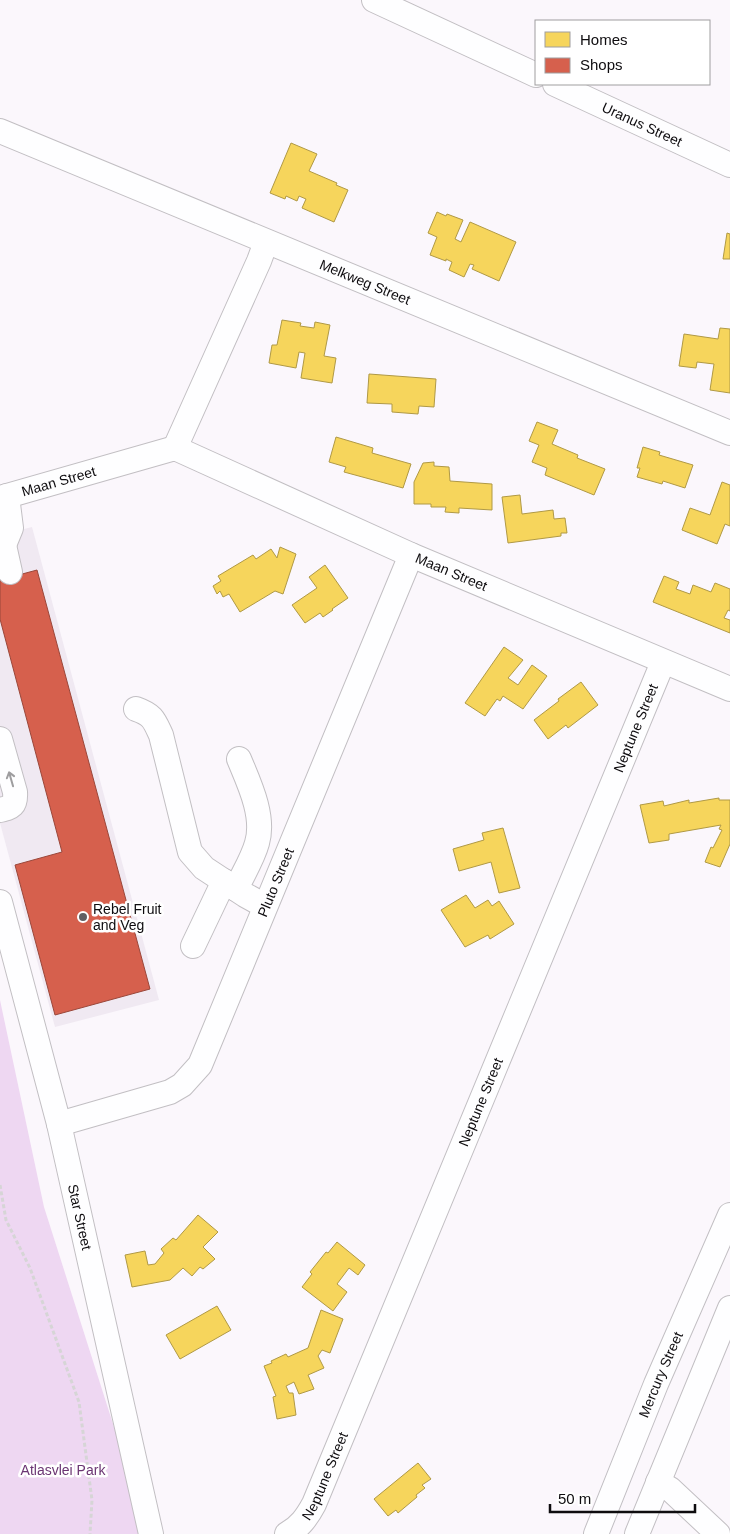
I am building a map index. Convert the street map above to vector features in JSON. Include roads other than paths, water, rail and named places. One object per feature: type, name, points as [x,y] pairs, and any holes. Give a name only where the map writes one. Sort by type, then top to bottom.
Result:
[{"type":"street","points":[[374,0],[535,75]]},
{"type":"street","name":"Uranus Street","points":[[557,85],[730,165]]},
{"type":"street","name":"Melkweg Street","points":[[0,131],[730,433]]},
{"type":"street","points":[[175,448],[266,242]]},
{"type":"street","name":"Maan Street","points":[[3,497],[175,448],[411,555],[730,689]]},
{"type":"street","points":[[3,497],[11,528],[2,546],[10,572]]},
{"type":"street","name":"Pluto Street","points":[[59,1124],[159,1096],[182,1085],[200,1065],[411,555]]},
{"type":"street","name":"Neptune Street","points":[[287,1534],[306,1518],[314,1504],[663,662]]},
{"type":"street","points":[[136,709],[148,713],[161,735],[190,852],[204,868],[265,906]]},
{"type":"street","points":[[0,738],[16,800],[11,807],[0,810]]},
{"type":"street","points":[[194,946],[258,842],[259,826],[255,796],[239,759]]},
{"type":"street","name":"Star Street","points":[[0,902],[59,1124],[150,1534]]},
{"type":"street","name":"Mercury Street","points":[[596,1534],[656,1384],[730,1215]]},
{"type":"street","points":[[652,1534],[664,1486],[730,1308]]},
{"type":"street","points":[[637,1534],[664,1486],[730,1347]]},
{"type":"street","points":[[664,1486],[718,1534]]},
{"type":"place","name":"Rebel Fruit and Veg","points":[[83,917]]},
{"type":"park label","name":"Atlasvlei Park","points":[[63,1470]]}]
